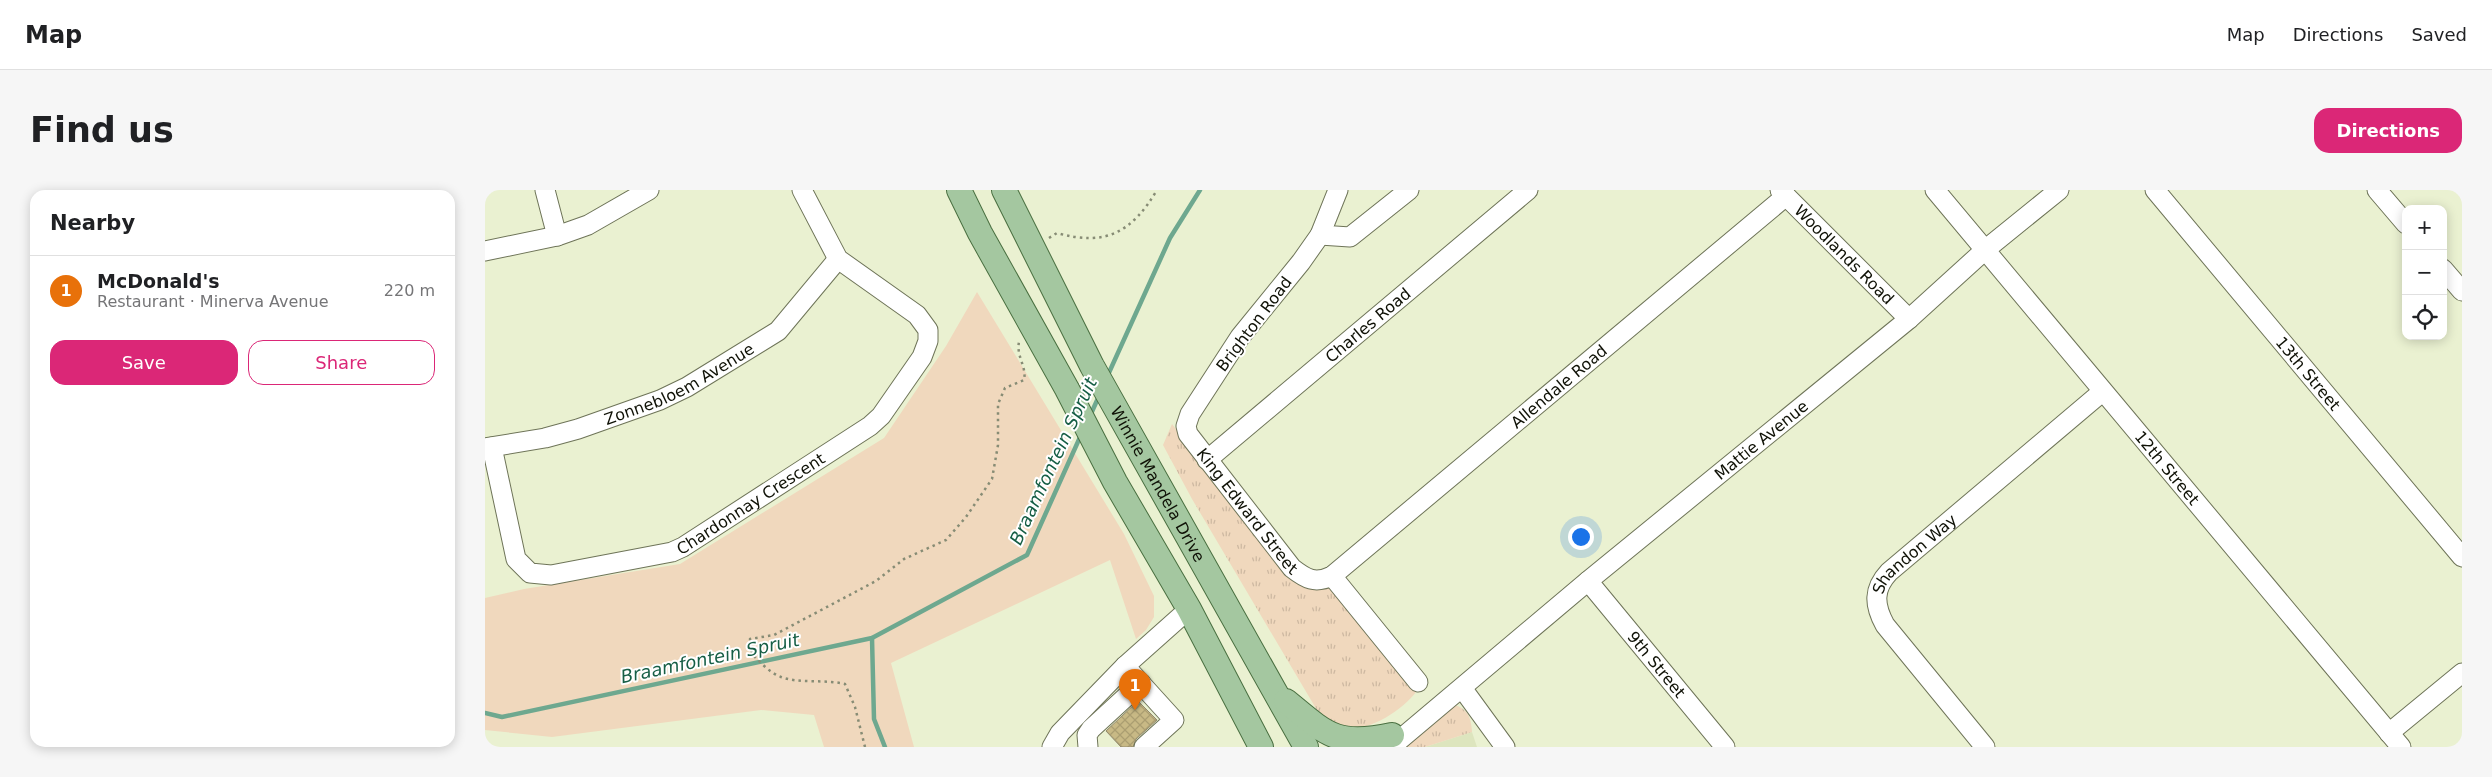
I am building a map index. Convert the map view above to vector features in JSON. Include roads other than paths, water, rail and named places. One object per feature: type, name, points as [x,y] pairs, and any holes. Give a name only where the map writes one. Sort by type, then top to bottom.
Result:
[{"type":"main road","name":"Winnie Mandela Drive","points":[[959,190],[980,233],[1067,389],[1115,482],[1189,609],[1261,747]]},
{"type":"main road","name":"Winnie Mandela Drive","points":[[1004,190],[1072,328],[1273,690],[1307,747]]},
{"type":"main road","points":[[1273,690],[1319,727],[1337,737],[1365,741],[1392,741]]},
{"type":"main road","points":[[1243,711],[1248,747]]},
{"type":"street","points":[[545,190],[557,236]]},
{"type":"street","points":[[485,251],[557,236],[588,225],[649,190]]},
{"type":"street","points":[[802,190],[838,259]]},
{"type":"street","name":"Brighton Road","points":[[1190,414],[1241,337],[1301,262],[1320,235],[1338,190]]},
{"type":"street","points":[[1320,235],[1350,237],[1409,190]]},
{"type":"street","name":"Charles Road","points":[[1207,460],[1528,190]]},
{"type":"street","name":"12th Street","points":[[1935,190],[2395,740]]},
{"type":"street","name":"Mattie Avenue","points":[[1369,747],[1392,741],[1461,688],[1909,319],[1985,250],[2059,190]]},
{"type":"street","name":"13th Street","points":[[2155,190],[2462,557]]},
{"type":"street","points":[[2377,190],[2402,219]]},
{"type":"street","name":"Woodlands Road","points":[[1783,193],[1909,319]]},
{"type":"street","name":"Allendale Road","points":[[1332,576],[1783,193]]},
{"type":"street","name":"Zonnebloem Avenue","points":[[489,448],[545,438],[578,428],[660,400],[687,387],[778,331],[838,259]]},
{"type":"street","name":"Chardonnay Crescent","points":[[489,448],[516,559],[530,573],[551,575],[672,552],[693,542],[865,431],[881,416],[922,356],[929,335],[922,321],[838,259]]},
{"type":"street","points":[[2447,274],[2462,291]]},
{"type":"street","name":"Shandon Way","points":[[1985,747],[1885,626],[1876,603],[1877,588],[1889,572],[2102,392]]},
{"type":"street","name":"King Edward Street","points":[[1190,414],[1186,430],[1207,460],[1292,568],[1311,581],[1321,581],[1332,576]]},
{"type":"street","points":[[1332,576],[1418,682]]},
{"type":"street","name":"9th Street","points":[[1588,582],[1725,747]]},
{"type":"street","points":[[1052,747],[1061,733],[1125,666],[1189,609]]},
{"type":"street","points":[[1125,666],[1174,720],[1144,747]]},
{"type":"street","points":[[2395,740],[2462,673]]},
{"type":"street","points":[[1088,747],[1087,735],[1091,729],[1141,683]]},
{"type":"street","points":[[1461,688],[1493,738],[1505,747]]},
{"type":"waterway","name":"Braamfontein Spruit","points":[[1107,377],[1170,238],[1200,190]]},
{"type":"waterway","name":"Braamfontein Spruit","points":[[1090,416],[1099,396]]},
{"type":"waterway","name":"Braamfontein Spruit","points":[[485,713],[502,717],[872,638],[1027,555],[1081,435]]},
{"type":"waterway","points":[[872,638],[874,719],[885,747]]},
{"type":"place","name":"McDonald's","points":[[1135,710]]}]
